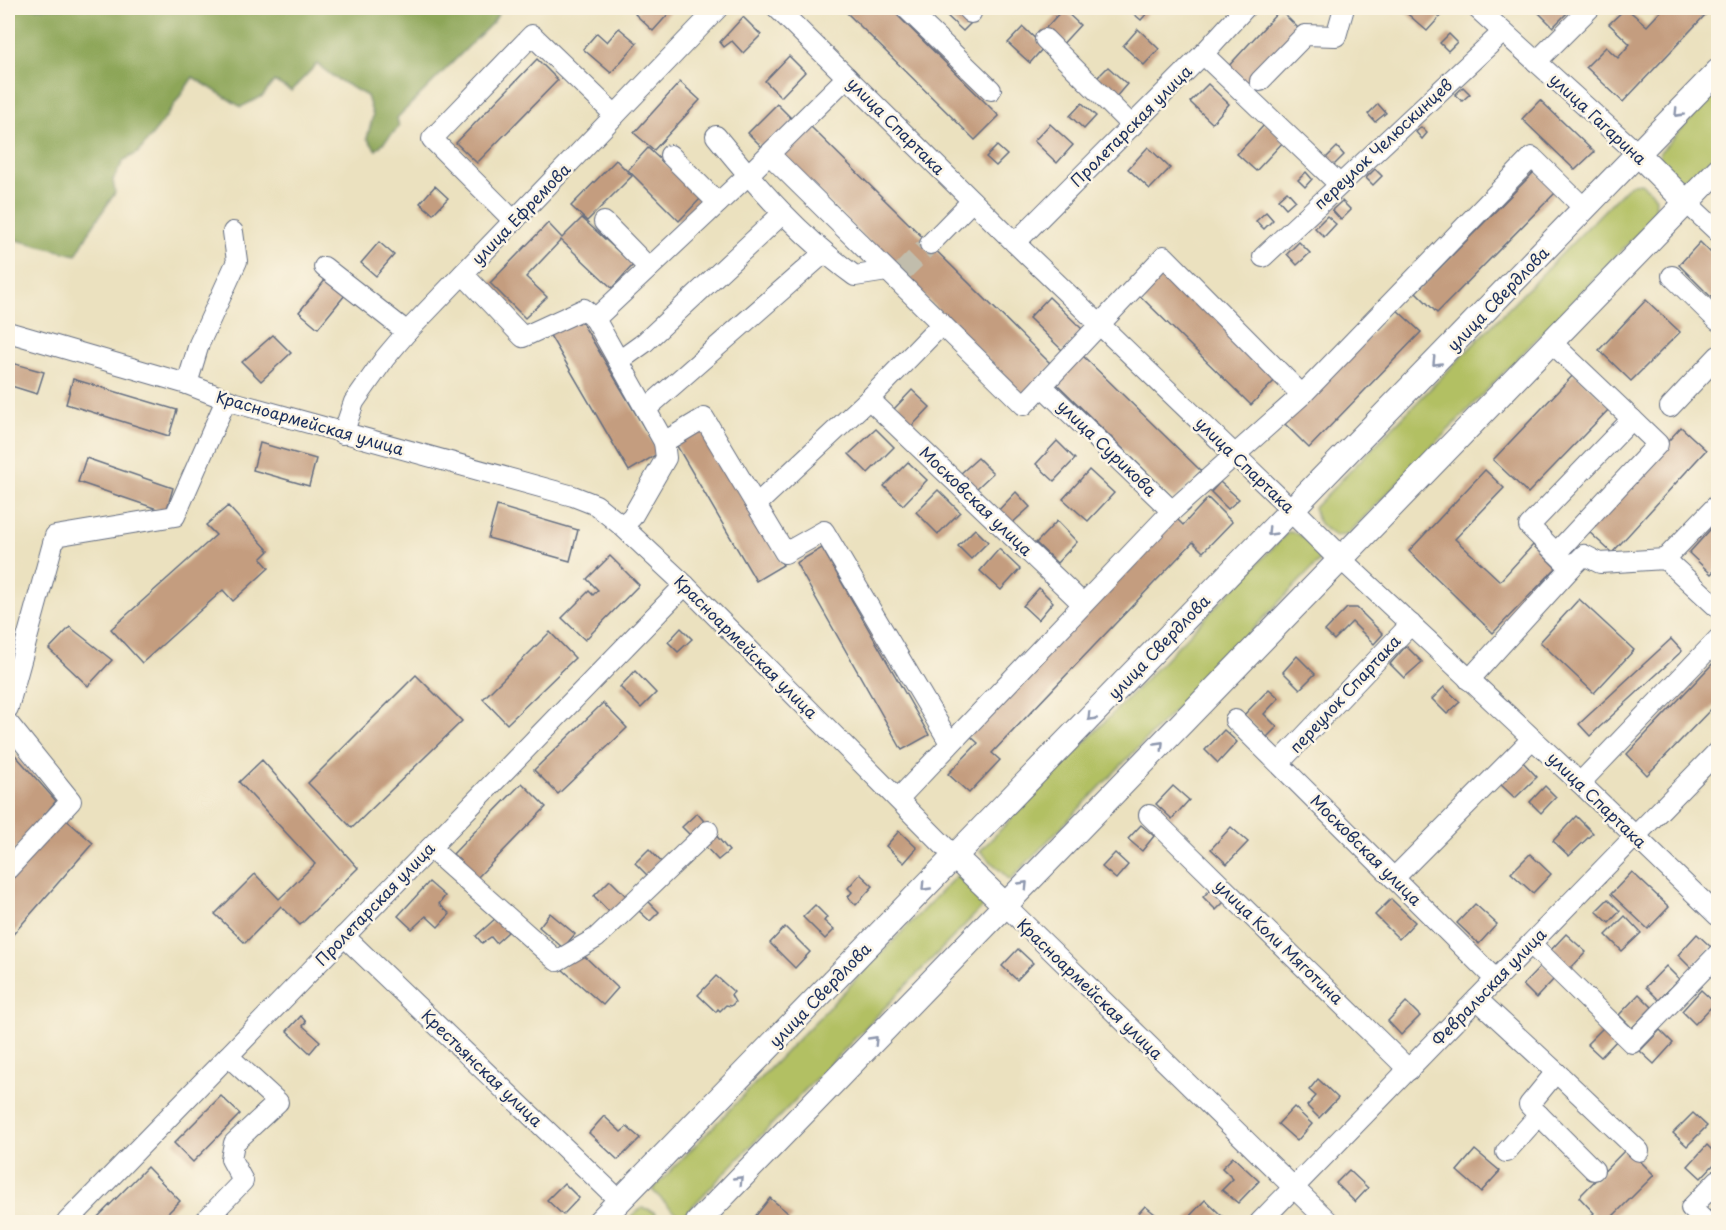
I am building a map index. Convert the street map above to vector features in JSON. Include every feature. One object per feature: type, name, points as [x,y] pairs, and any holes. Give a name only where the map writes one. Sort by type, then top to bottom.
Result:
[{"type":"main road","name":"улица Свердлова","points":[[599,1222],[1719,71]]},
{"type":"main road","name":"улица Гагарина","points":[[1638,154],[1686,202]]},
{"type":"main road","points":[[698,1222],[1719,170]]},
{"type":"main road","name":"улица Спартака","points":[[1292,510],[1341,559]]},
{"type":"main road","name":"Красноармейская улица","points":[[955,857],[1005,906]]},
{"type":"street","name":"улица Ефремова","points":[[344,434],[354,402],[385,358],[407,332],[718,8]]},
{"type":"street","name":"улица Спартака","points":[[777,8],[1015,243],[1292,510]]},
{"type":"street","points":[[906,8],[991,90]]},
{"type":"street","name":"Пролетарская улица","points":[[1015,243],[1203,54],[1245,8]]},
{"type":"street","points":[[1260,81],[1305,35],[1336,36],[1344,8]]},
{"type":"street","name":"улица Гагарина","points":[[1477,8],[1638,154]]},
{"type":"street","points":[[1536,62],[1590,8]]},
{"type":"street","name":"переулок Челюскинцев","points":[[1263,257],[1503,32]]},
{"type":"street","points":[[514,221],[432,139],[532,35],[615,115]]},
{"type":"street","points":[[1045,39],[1132,126]]},
{"type":"street","points":[[1203,54],[1339,184]]},
{"type":"street","points":[[595,319],[748,175],[847,77]]},
{"type":"street","points":[[716,136],[782,214],[824,253],[855,276],[895,274]]},
{"type":"street","points":[[670,154],[718,203]]},
{"type":"street","points":[[769,154],[895,274],[1024,405],[1164,256],[1302,395]]},
{"type":"street","points":[[898,799],[1172,511],[1302,395],[1532,157],[1585,209]]},
{"type":"street","points":[[930,244],[972,201]]},
{"type":"street","name":"улица Гагарина","points":[[1686,202],[1719,232]]},
{"type":"street","points":[[619,362],[644,343],[782,214]]},
{"type":"street","points":[[604,222],[649,268]]},
{"type":"street","points":[[187,384],[199,344],[237,261],[233,232]]},
{"type":"street","points":[[646,409],[824,253]]},
{"type":"street","points":[[324,267],[407,332]]},
{"type":"street","points":[[463,274],[523,337],[584,309],[595,319],[664,442],[666,458],[632,517],[622,526]]},
{"type":"street","points":[[1672,276],[1719,321]]},
{"type":"street","points":[[756,505],[869,399],[942,324]]},
{"type":"street","name":"Красноармейская улица","points":[[8,332],[187,384],[226,400],[573,496],[596,505],[685,585],[955,857]]},
{"type":"street","points":[[1551,342],[1659,444],[1556,553]]},
{"type":"street","points":[[1670,407],[1719,356]]},
{"type":"street","name":"улица Сурикова","points":[[1042,386],[1172,511]]},
{"type":"street","name":"Московская улица","points":[[869,399],[1082,603]]},
{"type":"street","points":[[8,708],[55,536],[175,516],[226,400]]},
{"type":"street","points":[[664,442],[704,417],[785,554],[824,531],[950,743]]},
{"type":"street","points":[[1571,568],[1529,526],[1632,419]]},
{"type":"street","points":[[1469,680],[1584,555],[1600,563],[1665,559],[1719,504]]},
{"type":"street","name":"улица Спартака","points":[[1341,559],[1719,916]]},
{"type":"street","points":[[1665,559],[1719,608]]},
{"type":"street","name":"Пролетарская улица","points":[[67,1222],[685,585]]},
{"type":"street","name":"переулок Спартака","points":[[1279,763],[1411,624]]},
{"type":"street","points":[[1580,783],[1719,639]]},
{"type":"street","name":"Московская улица","points":[[1235,720],[1496,980]]},
{"type":"street","points":[[8,723],[71,801],[8,870]]},
{"type":"street","points":[[1394,878],[1532,738]]},
{"type":"street","name":"Февральская улица","points":[[1260,1222],[1719,751]]},
{"type":"street","name":"улица Коли Мяготина","points":[[1149,815],[1409,1070]]},
{"type":"street","points":[[430,848],[557,961],[596,938],[708,831]]},
{"type":"street","name":"Красноармейская улица","points":[[1005,906],[1329,1222]]},
{"type":"street","name":"Крестьянская улица","points":[[344,936],[620,1201]]},
{"type":"street","points":[[1531,944],[1632,1043],[1719,954]]},
{"type":"street","points":[[1477,999],[1639,1151]]},
{"type":"street","points":[[204,1222],[243,1182],[231,1159],[234,1143],[278,1102],[228,1056]]},
{"type":"street","points":[[1556,1072],[1529,1106],[1594,1170]]},
{"type":"street","points":[[1506,1152],[1539,1115]]},
{"type":"street","points":[[1706,1222],[1691,1208],[1719,1180]]},
{"type":"green space","points":[[8,8],[502,8],[494,21],[397,118],[399,127],[376,150],[367,138],[373,116],[367,96],[335,78],[317,64],[291,91],[274,81],[263,96],[241,107],[193,77],[138,153],[124,160],[113,180],[115,193],[76,255],[8,238]]},
{"type":"green space","points":[[1718,90],[1718,150],[1690,177],[1677,180],[1659,163],[1660,152]]},
{"type":"green space","points":[[1641,183],[1656,198],[1655,216],[1347,535],[1335,536],[1324,528],[1314,508],[1626,188],[1632,184]]},
{"type":"green space","points":[[1288,532],[1308,541],[1316,550],[1320,560],[1010,880],[980,851]]},
{"type":"green space","points":[[957,875],[986,903],[681,1218],[652,1190]]},
{"type":"green space","points":[[642,1208],[654,1212],[659,1222],[630,1222],[632,1215]]},
{"type":"building","points":[[641,8],[665,8],[670,12],[653,31],[635,14]]},
{"type":"building","points":[[842,8],[890,8],[999,116],[975,140]]},
{"type":"building","points":[[947,8],[959,8],[973,21],[963,31],[943,12]]},
{"type":"building","points":[[1127,8],[1152,8],[1141,20]]},
{"type":"building","points":[[1401,8],[1445,8],[1447,9],[1427,31]]},
{"type":"building","points":[[1534,8],[1572,8],[1553,27]]},
{"type":"building","points":[[1626,8],[1647,26],[1661,11],[1658,8],[1697,8],[1705,15],[1623,102],[1586,67],[1606,47],[1618,58],[1630,44],[1609,24]]},
{"type":"building","points":[[1063,9],[1080,25],[1059,48],[1042,32]]},
{"type":"building","points":[[1280,10],[1303,33],[1247,90],[1225,70]]},
{"type":"building","points":[[743,17],[761,35],[743,53],[732,41],[724,47],[720,42]]},
{"type":"building","points":[[1023,27],[1044,47],[1030,63],[1008,43]]},
{"type":"building","points":[[619,28],[637,43],[611,73],[583,49],[597,33],[607,42]]},
{"type":"building","points":[[1138,29],[1159,49],[1144,65],[1123,46]]},
{"type":"building","points":[[1449,34],[1457,42],[1448,51],[1440,43]]},
{"type":"building","points":[[789,56],[805,72],[781,97],[765,81]]},
{"type":"building","points":[[537,59],[558,80],[477,163],[456,143]]},
{"type":"building","points":[[1108,67],[1127,84],[1115,98],[1095,80]]},
{"type":"building","points":[[680,82],[700,100],[654,150],[634,133]]},
{"type":"building","points":[[1208,84],[1229,104],[1212,123],[1190,102]]},
{"type":"building","points":[[1463,87],[1470,94],[1462,101],[1455,95]]},
{"type":"building","points":[[1540,100],[1594,152],[1575,170],[1522,119]]},
{"type":"building","points":[[1082,103],[1096,116],[1084,129],[1070,116]]},
{"type":"building","points":[[777,104],[794,121],[765,150],[748,133]]},
{"type":"building","points":[[1378,104],[1386,113],[1375,122],[1368,114]]},
{"type":"building","points":[[1266,123],[1285,140],[1256,171],[1237,154]]},
{"type":"building","points":[[1050,124],[1073,145],[1057,163],[1034,141]]},
{"type":"building","points":[[810,126],[1052,365],[1023,394],[782,155]]},
{"type":"building","points":[[1421,127],[1427,133],[1422,139],[1416,132]]},
{"type":"building","points":[[997,146],[1007,155],[996,166],[986,157]]},
{"type":"building","points":[[1148,147],[1170,168],[1150,189],[1128,169]]},
{"type":"building","points":[[1337,147],[1344,155],[1333,166],[1326,158]]},
{"type":"building","points":[[648,148],[701,198],[679,221],[628,170]]},
{"type":"building","points":[[616,160],[632,176],[587,221],[571,206]]},
{"type":"building","points":[[1375,169],[1382,176],[1373,185],[1366,178]]},
{"type":"building","points":[[1535,171],[1556,192],[1437,313],[1416,292]]},
{"type":"building","points":[[1306,172],[1312,179],[1305,187],[1298,180]]},
{"type":"building","points":[[435,186],[448,198],[433,214],[420,203]]},
{"type":"building","points":[[1287,191],[1295,200],[1286,208],[1278,199]]},
{"type":"building","points":[[1342,201],[1351,210],[1341,220],[1332,210]]},
{"type":"building","points":[[1266,212],[1273,220],[1264,229],[1256,221]]},
{"type":"building","points":[[1327,216],[1336,224],[1324,237],[1315,228]]},
{"type":"building","points":[[582,218],[633,265],[612,288],[561,240],[526,277],[547,297],[525,318],[490,283],[548,223],[562,238]]},
{"type":"building","points":[[379,242],[394,255],[376,276],[361,263]]},
{"type":"building","points":[[1299,242],[1310,253],[1297,265],[1287,254]]},
{"type":"building","points":[[1700,242],[1718,260],[1718,304],[1679,265]]},
{"type":"building","points":[[1163,262],[1278,377],[1251,405],[1135,291]]},
{"type":"building","points":[[326,279],[345,295],[318,328],[299,312]]},
{"type":"building","points":[[1049,297],[1083,330],[1063,351],[1029,318]]},
{"type":"building","points":[[1646,300],[1680,332],[1631,381],[1599,350]]},
{"type":"building","points":[[1396,309],[1421,332],[1309,448],[1285,424]]},
{"type":"building","points":[[577,314],[659,453],[629,471],[548,332]]},
{"type":"building","points":[[273,335],[291,353],[261,381],[242,362]]},
{"type":"building","points":[[1082,355],[1201,471],[1174,499],[1055,382]]},
{"type":"building","points":[[8,362],[44,372],[37,394],[8,385]]},
{"type":"building","points":[[1575,373],[1611,407],[1528,493],[1493,460]]},
{"type":"building","points":[[73,379],[177,410],[169,436],[66,404]]},
{"type":"building","points":[[912,390],[930,407],[911,427],[893,410]]},
{"type":"building","points":[[700,425],[783,565],[756,581],[674,441]]},
{"type":"building","points":[[1681,427],[1706,450],[1612,553],[1587,530]]},
{"type":"building","points":[[876,429],[894,447],[868,473],[849,454]]},
{"type":"building","points":[[1057,441],[1075,459],[1054,481],[1036,464]]},
{"type":"building","points":[[260,443],[316,459],[309,486],[253,470]]},
{"type":"building","points":[[86,458],[173,488],[166,512],[78,482]]},
{"type":"building","points":[[978,458],[993,473],[976,489],[960,474]]},
{"type":"building","points":[[908,462],[927,480],[903,505],[884,486]]},
{"type":"building","points":[[1089,470],[1114,493],[1088,521],[1063,499]]},
{"type":"building","points":[[1485,470],[1504,488],[1455,539],[1500,581],[1533,545],[1556,568],[1493,633],[1409,551]]},
{"type":"building","points":[[1220,482],[1239,499],[1228,509],[1211,492]]},
{"type":"building","points":[[938,490],[960,512],[938,534],[916,512]]},
{"type":"building","points":[[1016,492],[1030,507],[1010,525],[996,513]]},
{"type":"building","points":[[1208,498],[1232,522],[1203,552],[1193,542],[992,753],[1000,760],[969,793],[948,774],[978,743],[968,734],[1175,517],[1183,525]]},
{"type":"building","points":[[228,506],[269,551],[261,559],[269,568],[233,601],[223,590],[142,663],[111,629],[216,535],[206,525]]},
{"type":"building","points":[[497,506],[578,530],[570,561],[488,538]]},
{"type":"building","points":[[1057,521],[1077,542],[1057,563],[1036,543]]},
{"type":"building","points":[[1718,521],[1718,567],[1711,574],[1689,553]]},
{"type":"building","points":[[975,529],[988,542],[971,559],[958,546]]},
{"type":"building","points":[[822,548],[929,735],[902,750],[796,563]]},
{"type":"building","points":[[999,549],[1020,569],[1001,590],[980,571]]},
{"type":"building","points":[[610,556],[639,585],[585,640],[562,618],[589,591],[593,595],[598,590],[587,579]]},
{"type":"building","points":[[1039,588],[1053,602],[1038,620],[1023,606]]},
{"type":"building","points":[[1579,599],[1634,650],[1594,693],[1540,642]]},
{"type":"building","points":[[1347,608],[1357,608],[1383,634],[1374,644],[1352,622],[1334,640],[1325,631]]},
{"type":"building","points":[[70,627],[112,660],[88,686],[49,649]]},
{"type":"building","points":[[681,628],[692,639],[678,652],[668,642]]},
{"type":"building","points":[[550,632],[575,658],[507,724],[483,699]]},
{"type":"building","points":[[1671,639],[1682,651],[1590,736],[1579,724]]},
{"type":"building","points":[[1406,646],[1422,662],[1404,678],[1390,664]]},
{"type":"building","points":[[1297,656],[1315,674],[1300,689],[1283,672]]},
{"type":"building","points":[[1718,658],[1718,702],[1647,775],[1627,754]]},
{"type":"building","points":[[635,671],[656,693],[641,708],[620,687]]},
{"type":"building","points":[[416,675],[462,721],[352,828],[308,783]]},
{"type":"building","points":[[1444,687],[1460,702],[1447,714],[1432,699]]},
{"type":"building","points":[[1269,689],[1279,698],[1264,714],[1277,727],[1267,737],[1244,715]]},
{"type":"building","points":[[603,703],[627,728],[558,794],[534,770]]},
{"type":"building","points":[[1224,730],[1237,742],[1218,763],[1205,750]]},
{"type":"building","points":[[8,747],[56,801],[8,857]]},
{"type":"building","points":[[262,760],[358,868],[300,925],[281,906],[245,943],[215,914],[255,874],[279,899],[315,864],[239,782]]},
{"type":"building","points":[[1521,760],[1537,777],[1515,798],[1499,783]]},
{"type":"building","points":[[522,783],[546,807],[477,878],[453,854]]},
{"type":"building","points":[[1173,786],[1189,800],[1172,819],[1156,804]]},
{"type":"building","points":[[1545,786],[1556,797],[1541,813],[1530,802]]},
{"type":"building","points":[[697,813],[708,826],[694,839],[682,827]]},
{"type":"building","points":[[1576,816],[1593,833],[1569,856],[1553,841]]},
{"type":"building","points":[[63,817],[93,843],[8,940],[8,880]]},
{"type":"building","points":[[1141,825],[1154,836],[1142,851],[1128,839]]},
{"type":"building","points":[[1231,827],[1248,842],[1227,864],[1211,849]]},
{"type":"building","points":[[899,831],[917,848],[904,863],[886,846]]},
{"type":"building","points":[[715,834],[729,851],[718,860],[703,844]]},
{"type":"building","points":[[649,849],[665,866],[652,880],[635,863]]},
{"type":"building","points":[[1115,853],[1128,865],[1116,879],[1102,867]]},
{"type":"building","points":[[1530,854],[1551,874],[1533,893],[1511,873]]},
{"type":"building","points":[[1632,872],[1669,907],[1648,929],[1611,894]]},
{"type":"building","points":[[860,874],[873,886],[856,905],[848,897],[852,892],[848,888]]},
{"type":"building","points":[[610,880],[630,900],[613,916],[594,896]]},
{"type":"building","points":[[429,882],[445,896],[439,904],[450,914],[438,927],[426,916],[412,929],[398,916]]},
{"type":"building","points":[[1211,889],[1224,902],[1216,910],[1203,897]]},
{"type":"building","points":[[1391,899],[1415,922],[1399,939],[1375,915]]},
{"type":"building","points":[[1608,899],[1620,911],[1609,923],[1596,911]]},
{"type":"building","points":[[648,901],[659,912],[650,921],[639,911]]},
{"type":"building","points":[[1475,904],[1497,924],[1479,944],[1457,923]]},
{"type":"building","points":[[815,905],[827,917],[824,921],[834,930],[825,939],[803,917]]},
{"type":"building","points":[[550,913],[575,934],[563,948],[539,927]]},
{"type":"building","points":[[1625,916],[1641,933],[1622,951],[1606,935]]},
{"type":"building","points":[[496,918],[508,932],[496,943],[491,937],[482,943],[476,936]]},
{"type":"building","points":[[785,927],[810,952],[795,968],[770,943]]},
{"type":"building","points":[[1566,934],[1586,952],[1570,969],[1550,951]]},
{"type":"building","points":[[1697,934],[1711,947],[1691,968],[1678,955]]},
{"type":"building","points":[[1018,949],[1033,963],[1017,980],[1002,966]]},
{"type":"building","points":[[579,951],[618,988],[603,1005],[562,969]]},
{"type":"building","points":[[1543,964],[1556,977],[1536,998],[1523,985]]},
{"type":"building","points":[[1666,966],[1679,979],[1659,1000],[1646,987]]},
{"type":"building","points":[[716,976],[734,992],[731,995],[735,1002],[716,1012],[698,995]]},
{"type":"building","points":[[1701,990],[1715,1003],[1695,1024],[1682,1011]]},
{"type":"building","points":[[1639,994],[1652,1007],[1632,1028],[1619,1015]]},
{"type":"building","points":[[1406,1002],[1420,1016],[1401,1035],[1388,1021]]},
{"type":"building","points":[[301,1016],[306,1022],[303,1026],[320,1041],[310,1053],[287,1031]]},
{"type":"building","points":[[1607,1024],[1620,1037],[1601,1057],[1587,1044]]},
{"type":"building","points":[[1660,1030],[1673,1043],[1654,1064],[1640,1051]]},
{"type":"building","points":[[1318,1079],[1338,1098],[1319,1118],[1307,1106],[1316,1096],[1309,1090]]},
{"type":"building","points":[[221,1096],[240,1114],[193,1162],[174,1143]]},
{"type":"building","points":[[1294,1107],[1312,1124],[1297,1141],[1278,1124]]},
{"type":"building","points":[[1693,1113],[1707,1126],[1687,1146],[1673,1133]]},
{"type":"building","points":[[604,1116],[621,1132],[627,1127],[640,1138],[618,1160],[589,1133]]},
{"type":"building","points":[[1707,1145],[1718,1156],[1718,1160],[1701,1178],[1688,1166]]},
{"type":"building","points":[[1627,1148],[1654,1175],[1607,1222],[1585,1222],[1594,1213],[1579,1197]]},
{"type":"building","points":[[1475,1150],[1500,1171],[1481,1192],[1457,1171]]},
{"type":"building","points":[[1233,1157],[1259,1181],[1238,1203],[1222,1190],[1233,1179],[1222,1168]]},
{"type":"building","points":[[147,1167],[180,1201],[159,1222],[93,1222]]},
{"type":"building","points":[[1349,1170],[1368,1188],[1355,1202],[1336,1183]]},
{"type":"building","points":[[564,1183],[579,1198],[563,1215],[547,1200]]},
{"type":"building","points":[[770,1198],[793,1217],[788,1222],[759,1222],[754,1218]]},
{"type":"building","points":[[1205,1200],[1222,1216],[1216,1222],[1191,1222],[1187,1219]]},
{"type":"building","points":[[1718,1201],[1718,1218],[1710,1210]]},
{"type":"building","points":[[1145,1206],[1165,1222],[1131,1222]]},
{"type":"tunnel","points":[[901,273],[930,244]]}]
